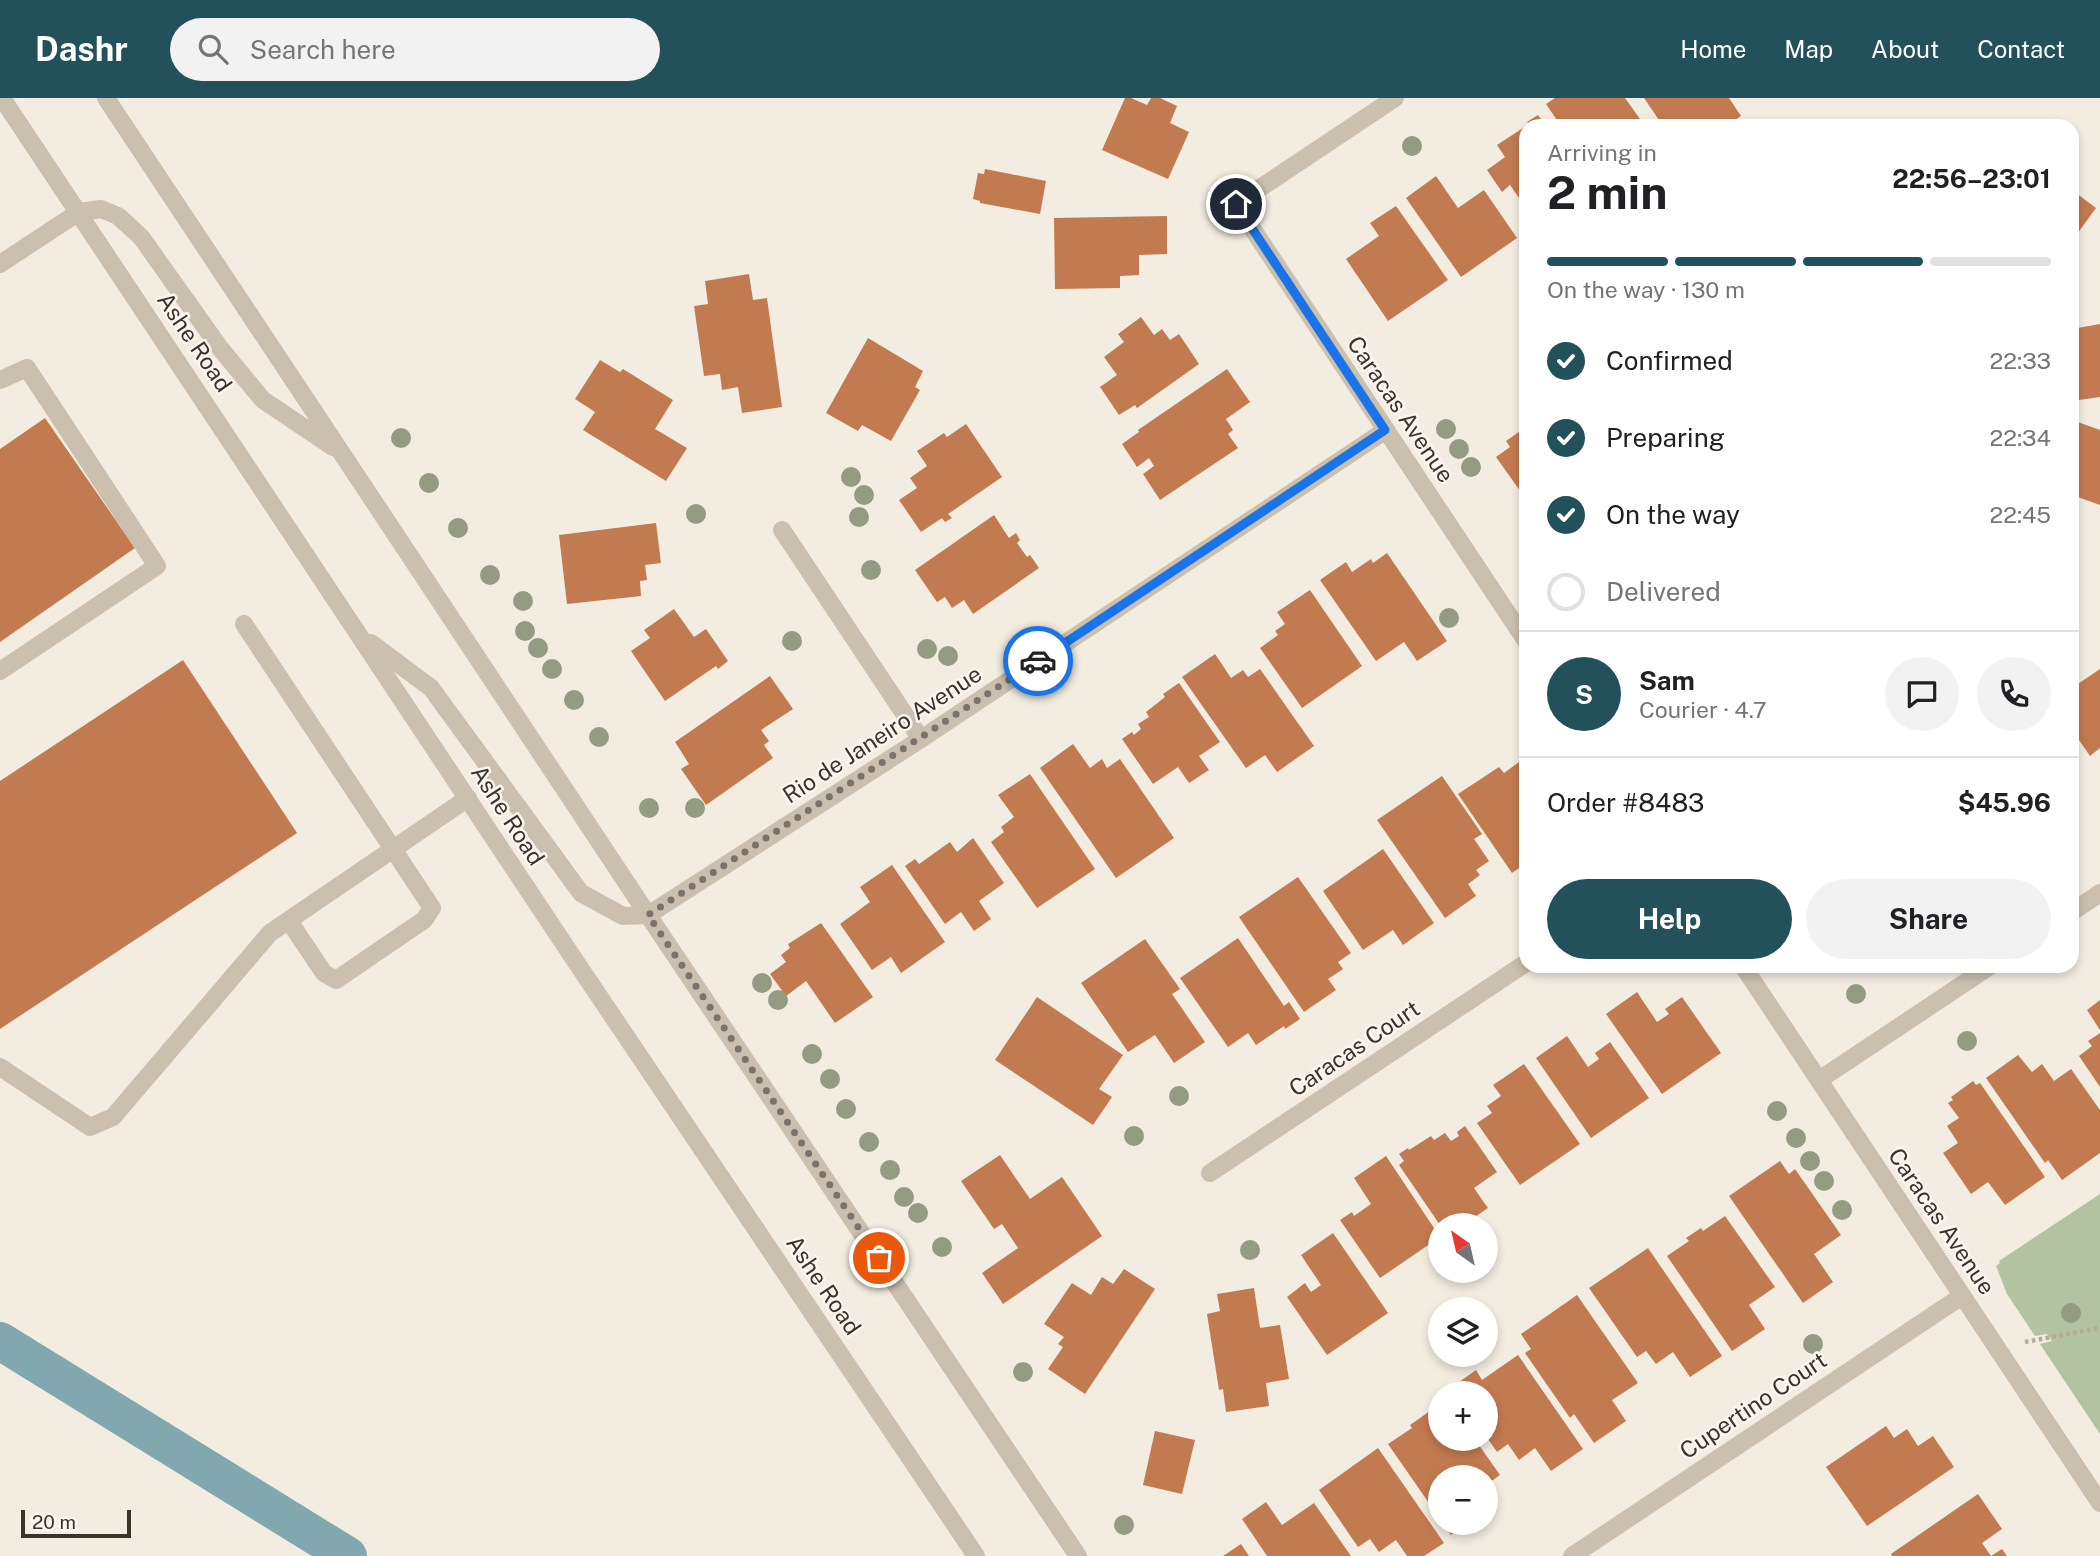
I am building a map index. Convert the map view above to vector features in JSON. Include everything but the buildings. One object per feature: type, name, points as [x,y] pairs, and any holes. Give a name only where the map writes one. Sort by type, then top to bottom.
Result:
[{"type":"street","name":"Ashe Road","points":[[2,98],[976,1556]]},
{"type":"street","points":[[106,98],[648,915],[1079,1556]]},
{"type":"street","name":"Caracas Avenue","points":[[1395,98],[1236,204],[1519,631]]},
{"type":"street","points":[[0,264],[79,212],[101,209],[118,216],[141,237],[220,348],[263,400],[342,453]]},
{"type":"street","points":[[0,380],[27,368],[157,566],[0,671]]},
{"type":"street","name":"Rio de Janeiro Avenue","points":[[648,915],[921,739],[1385,430]]},
{"type":"street","points":[[782,530],[921,739]]},
{"type":"street","points":[[244,624],[432,908],[424,920],[336,979],[324,973],[289,920]]},
{"type":"street","points":[[359,634],[431,688],[582,893],[623,916],[648,915]]},
{"type":"street","points":[[0,1067],[90,1127],[113,1117],[270,933],[468,798]]},
{"type":"street","points":[[2079,907],[2100,893]]},
{"type":"street","name":"Caracas Court","points":[[1210,1174],[1519,968]]},
{"type":"street","name":"Caracas Avenue","points":[[1748,973],[2100,1503]]},
{"type":"street","points":[[1819,1080],[1980,973]]},
{"type":"street","name":"Cupertino Court","points":[[1572,1556],[1962,1296]]},
{"type":"path","points":[[1997,1348],[2100,1328]]},
{"type":"green space","points":[[2100,1194],[2100,1434],[2040,1344],[2052,1341],[2047,1334],[2035,1336],[2007,1294],[1996,1266],[1999,1261]]},
{"type":"waterway","points":[[0,1341],[348,1556]]},
{"type":"way so far","points":[[879,1258],[648,915],[1038,661]]},
{"type":"route","points":[[1038,661],[1385,430],[1236,204]]}]
